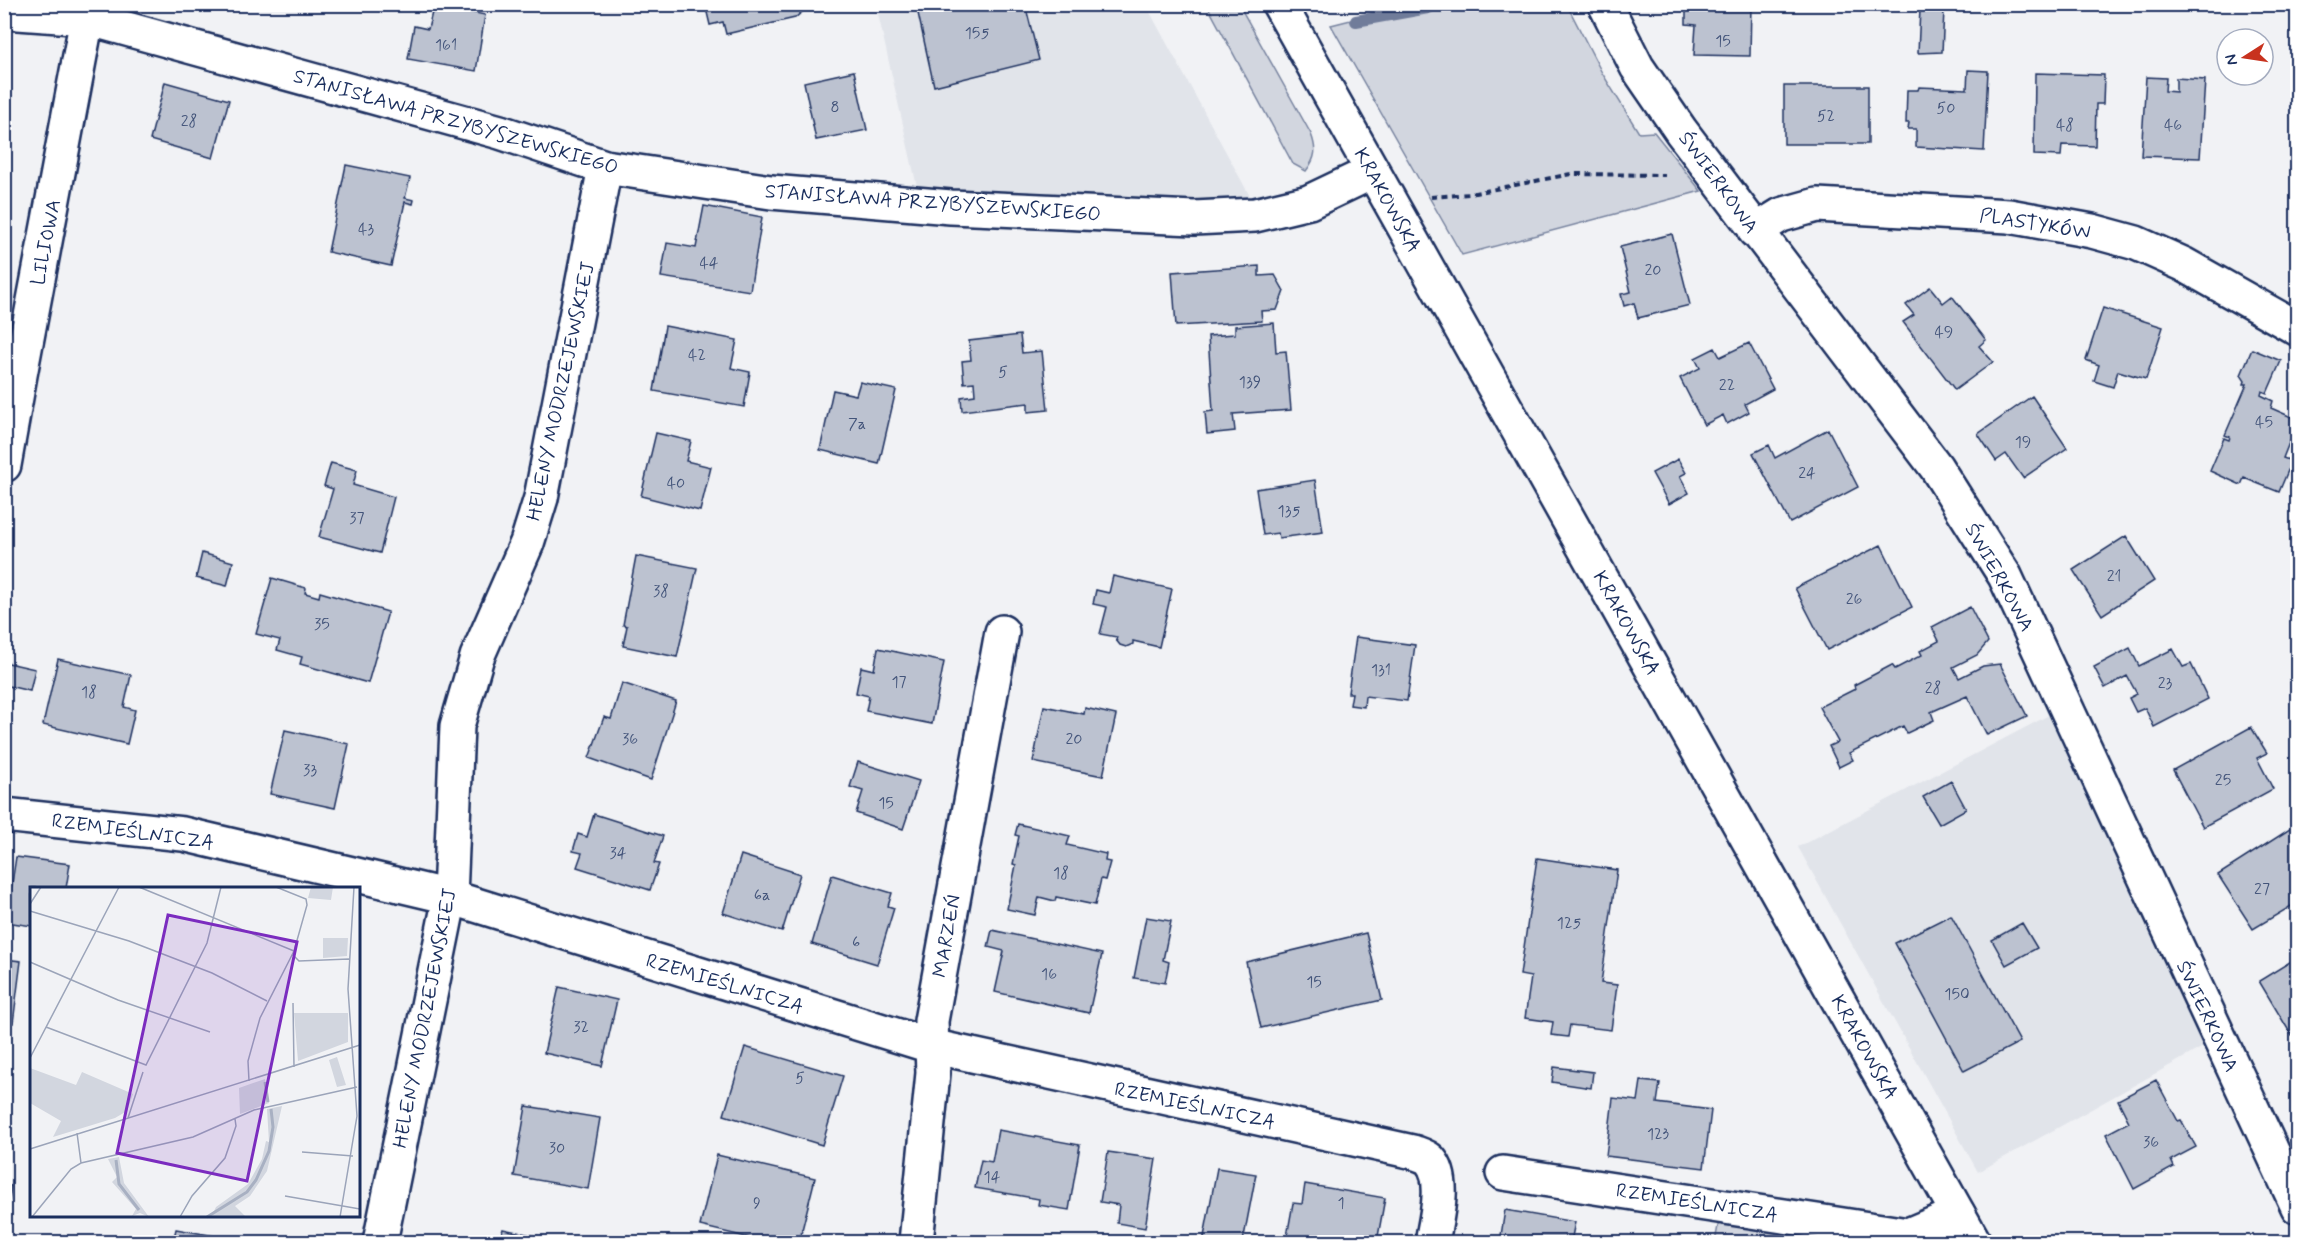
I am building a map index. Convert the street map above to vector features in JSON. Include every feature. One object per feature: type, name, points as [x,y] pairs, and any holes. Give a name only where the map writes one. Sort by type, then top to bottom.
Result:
[{"type":"street","name":"KRAKOWSKA","points":[[1279,4],[1974,1242]]},
{"type":"street","name":"ŚWIERKOWA","points":[[1605,4],[1637,67],[1681,130],[1755,231],[1936,467],[2005,576],[2298,1207]]},
{"type":"street","name":"STANISŁAWA PRZYBYSZEWSKIEGO","points":[[4,12],[114,16],[500,132],[605,167],[783,193],[951,207],[1194,218],[1255,215],[1309,202],[1372,172]]},
{"type":"street","name":"LILIOWA","points":[[4,465],[20,375],[114,16]]},
{"type":"street","name":"HELENY MODRZEJEWSKIEJ","points":[[380,1242],[450,897],[457,726],[477,657],[528,543],[541,498],[605,167]]},
{"type":"street","name":"PLASTYKÓW","points":[[1755,231],[1781,215],[1817,205],[2009,216],[2092,231],[2136,243],[2183,264],[2298,329]]},
{"type":"street","name":"MARZEŃ","points":[[916,1242],[933,1073],[931,1021],[1002,632]]},
{"type":"street","name":"RZEMIEŚLNICZA","points":[[4,815],[183,834],[450,897],[931,1046],[1413,1152],[1429,1159],[1436,1172],[1440,1191],[1432,1242]]},
{"type":"street","name":"RZEMIEŚLNICZA","points":[[1503,1173],[1908,1235],[1958,1214]]},
{"type":"path","points":[[1430,197],[1470,194],[1571,174],[1665,175]]},
{"type":"shaded area","points":[[876,5],[1146,5],[1252,200],[1246,205],[918,191]]},
{"type":"shaded area","points":[[1207,5],[1239,5],[1311,134],[1314,154],[1306,171],[1293,164]]},
{"type":"shaded area","points":[[1410,5],[1567,5],[1602,73],[1639,133],[1654,132],[1701,191],[1462,255],[1331,25]]},
{"type":"shaded area","points":[[2051,714],[2203,1047],[1978,1172],[1798,847]]},
{"type":"shaded area","points":[[1720,1215],[1891,1242],[1715,1242]]},
{"type":"building","points":[[434,4],[485,15],[476,71],[408,59],[414,26],[428,29]]},
{"type":"building","points":[[705,4],[805,4],[803,11],[795,18],[726,34],[723,22],[710,25]]},
{"type":"building","points":[[916,4],[1025,4],[1039,60],[934,86]]},
{"type":"building","points":[[1686,4],[1751,4],[1750,56],[1694,55],[1696,25],[1686,24]]},
{"type":"building","points":[[1920,9],[1944,10],[1942,52],[1918,53]]},
{"type":"building","points":[[1968,70],[1988,71],[1984,151],[1916,147],[1916,129],[1908,129],[1909,123],[1906,123],[1907,90],[1918,90],[1919,87],[1967,89]]},
{"type":"building","points":[[854,71],[867,130],[816,140],[804,82]]},
{"type":"building","points":[[2035,73],[2104,75],[2103,104],[2096,104],[2095,146],[2062,145],[2061,156],[2034,155]]},
{"type":"building","points":[[2146,77],[2166,78],[2165,91],[2176,92],[2176,78],[2205,80],[2200,158],[2141,156]]},
{"type":"building","points":[[165,82],[229,100],[213,158],[150,140]]},
{"type":"building","points":[[1784,86],[1868,86],[1868,144],[1784,144]]},
{"type":"building","points":[[346,165],[410,178],[405,198],[414,200],[413,204],[405,202],[391,266],[328,252]]},
{"type":"building","points":[[704,206],[762,217],[750,291],[661,277],[667,243],[696,248]]},
{"type":"building","points":[[1672,234],[1690,305],[1638,318],[1634,303],[1624,306],[1621,294],[1631,292],[1620,247]]},
{"type":"building","points":[[1259,266],[1259,276],[1275,275],[1284,291],[1277,310],[1261,311],[1262,321],[1176,326],[1172,272]]},
{"type":"building","points":[[1930,287],[1943,303],[1952,296],[1986,340],[1979,346],[1993,362],[1955,390],[1903,322],[1914,315],[1906,305]]},
{"type":"building","points":[[2103,308],[2163,327],[2146,379],[2118,371],[2113,387],[2094,381],[2099,365],[2086,360]]},
{"type":"building","points":[[1274,323],[1276,352],[1286,351],[1291,410],[1233,414],[1235,431],[1207,434],[1205,412],[1213,411],[1208,336],[1235,334],[1235,326]]},
{"type":"building","points":[[665,326],[737,340],[731,368],[750,372],[744,407],[654,391]]},
{"type":"building","points":[[1020,335],[1022,353],[1042,351],[1048,410],[1028,412],[1028,403],[962,411],[961,397],[975,395],[974,382],[964,383],[962,361],[971,360],[969,341]]},
{"type":"building","points":[[1749,343],[1773,389],[1745,404],[1749,412],[1727,424],[1723,415],[1704,425],[1680,378],[1700,368],[1695,358],[1715,348],[1720,357]]},
{"type":"building","points":[[2252,349],[2281,361],[2267,393],[2262,391],[2261,395],[2273,401],[2271,408],[2298,420],[2283,458],[2292,461],[2279,492],[2244,478],[2241,485],[2210,471],[2224,438],[2229,440],[2230,437],[2225,435],[2247,384],[2244,384],[2245,381],[2241,375]]},
{"type":"building","points":[[860,382],[896,390],[879,464],[820,450],[833,390],[856,395]]},
{"type":"building","points":[[2032,396],[2067,448],[2023,478],[2006,454],[1996,461],[1978,434]]},
{"type":"building","points":[[1828,429],[1858,487],[1790,523],[1753,453],[1769,445],[1775,458]]},
{"type":"building","points":[[656,433],[691,441],[686,461],[711,467],[700,511],[641,496]]},
{"type":"building","points":[[1678,459],[1686,473],[1680,476],[1689,493],[1669,504],[1652,473]]},
{"type":"building","points":[[331,463],[357,470],[353,485],[394,497],[380,553],[319,537],[333,489],[324,486]]},
{"type":"building","points":[[1315,480],[1323,532],[1279,538],[1278,533],[1263,535],[1256,489]]},
{"type":"building","points":[[2126,536],[2154,581],[2102,615],[2073,570]]},
{"type":"building","points":[[1881,545],[1912,607],[1827,650],[1795,588]]},
{"type":"building","points":[[202,553],[233,562],[227,586],[196,578]]},
{"type":"building","points":[[636,556],[697,568],[677,657],[623,646],[627,626],[623,625]]},
{"type":"building","points":[[1113,576],[1172,589],[1159,647],[1133,641],[1133,644],[1126,647],[1120,645],[1116,640],[1117,637],[1100,634],[1107,607],[1093,604],[1096,590],[1109,593]]},
{"type":"building","points":[[272,578],[306,588],[305,593],[319,597],[320,592],[388,612],[368,683],[300,664],[302,657],[277,650],[280,640],[256,634]]},
{"type":"building","points":[[1970,607],[1988,642],[1977,655],[1953,667],[1959,678],[1983,666],[2000,664],[2027,716],[1987,735],[1967,696],[1931,712],[1934,720],[1907,733],[1903,726],[1849,753],[1853,760],[1839,767],[1829,746],[1838,742],[1819,707],[1855,689],[1854,685],[1892,665],[1895,669],[1922,655],[1920,651],[1939,641],[1932,627]]},
{"type":"building","points":[[1356,637],[1415,645],[1407,701],[1365,696],[1364,707],[1350,705],[1352,693],[1348,693]]},
{"type":"building","points":[[878,648],[944,662],[932,724],[866,711],[869,696],[856,693],[861,667],[874,670]]},
{"type":"building","points":[[2130,648],[2139,666],[2173,649],[2183,667],[2191,664],[2208,699],[2154,727],[2145,708],[2136,712],[2129,698],[2137,694],[2127,676],[2105,688],[2094,667]]},
{"type":"building","points":[[58,659],[131,675],[124,707],[135,710],[127,744],[43,725]]},
{"type":"building","points":[[4,662],[35,669],[30,691],[4,685]]},
{"type":"building","points":[[622,683],[676,701],[651,780],[589,758],[604,717],[611,719]]},
{"type":"building","points":[[1044,706],[1084,714],[1085,708],[1116,715],[1103,776],[1033,762]]},
{"type":"building","points":[[2251,727],[2267,753],[2257,758],[2273,789],[2203,827],[2173,770]]},
{"type":"building","points":[[285,730],[349,744],[335,808],[270,794]]},
{"type":"building","points":[[858,762],[919,781],[903,829],[856,813],[863,791],[850,787]]},
{"type":"building","points":[[1951,781],[1966,809],[1939,824],[1923,797]]},
{"type":"building","points":[[594,814],[663,836],[654,863],[659,864],[650,890],[577,867],[582,853],[573,851],[578,834],[587,837]]},
{"type":"building","points":[[1018,824],[1070,836],[1067,845],[1106,854],[1105,861],[1110,862],[1105,880],[1101,879],[1095,905],[1056,897],[1055,901],[1039,897],[1035,915],[1007,909],[1016,865],[1013,864],[1019,836],[1015,835]]},
{"type":"building","points":[[2293,827],[2298,835],[2298,902],[2253,929],[2218,875]]},
{"type":"building","points":[[741,855],[800,874],[782,932],[723,913]]},
{"type":"building","points":[[16,857],[70,864],[66,887],[30,887],[30,926],[6,922]]},
{"type":"building","points":[[1537,858],[1617,870],[1601,983],[1617,985],[1611,1030],[1570,1025],[1568,1037],[1551,1035],[1553,1022],[1525,1018],[1531,977],[1520,975]]},
{"type":"building","points":[[832,875],[892,893],[888,906],[894,908],[877,964],[812,944]]},
{"type":"building","points":[[1951,915],[2020,1042],[1964,1071],[1895,943]]},
{"type":"building","points":[[1146,917],[1171,921],[1163,960],[1169,962],[1165,983],[1134,978]]},
{"type":"building","points":[[2022,923],[2037,948],[2006,965],[1992,940]]},
{"type":"building","points":[[992,930],[1102,954],[1089,1013],[995,992],[1004,951],[988,947]]},
{"type":"building","points":[[1366,933],[1382,1000],[1261,1028],[1246,962]]},
{"type":"building","points":[[2298,957],[2298,1033],[2292,1036],[2259,981]]},
{"type":"building","points":[[4,959],[21,961],[13,1023],[4,1021]]},
{"type":"building","points":[[559,987],[617,1000],[602,1066],[544,1053]]},
{"type":"building","points":[[745,1047],[843,1076],[822,1145],[724,1115]]},
{"type":"building","points":[[1554,1067],[1593,1072],[1591,1088],[1552,1082]]},
{"type":"building","points":[[2156,1080],[2178,1121],[2181,1120],[2196,1147],[2171,1160],[2174,1167],[2134,1189],[2106,1134],[2129,1122],[2118,1100]]},
{"type":"building","points":[[1641,1081],[1660,1083],[1657,1103],[1711,1110],[1704,1168],[1606,1156],[1613,1098],[1638,1101]]},
{"type":"building","points":[[526,1106],[600,1118],[588,1189],[514,1176]]},
{"type":"building","points":[[998,1130],[1080,1145],[1069,1210],[1038,1205],[1039,1199],[975,1188],[981,1160],[992,1162]]},
{"type":"building","points":[[1108,1152],[1156,1159],[1145,1228],[1117,1223],[1119,1205],[1100,1202]]},
{"type":"building","points":[[717,1155],[815,1178],[799,1242],[767,1242],[700,1226]]},
{"type":"building","points":[[1217,1168],[1256,1174],[1243,1242],[1203,1242]]},
{"type":"building","points":[[1305,1184],[1385,1198],[1377,1242],[1286,1242],[1293,1203],[1302,1204]]},
{"type":"building","points":[[4,1185],[11,1186],[4,1239]]},
{"type":"building","points":[[1505,1210],[1575,1222],[1571,1242],[1500,1242]]},
{"type":"building","points":[[176,1229],[242,1241],[242,1242],[173,1242]]},
{"type":"building","points":[[503,1229],[564,1242],[499,1242]]},
{"type":"waterway","points":[[1356,21],[1428,8],[1437,4]]}]
